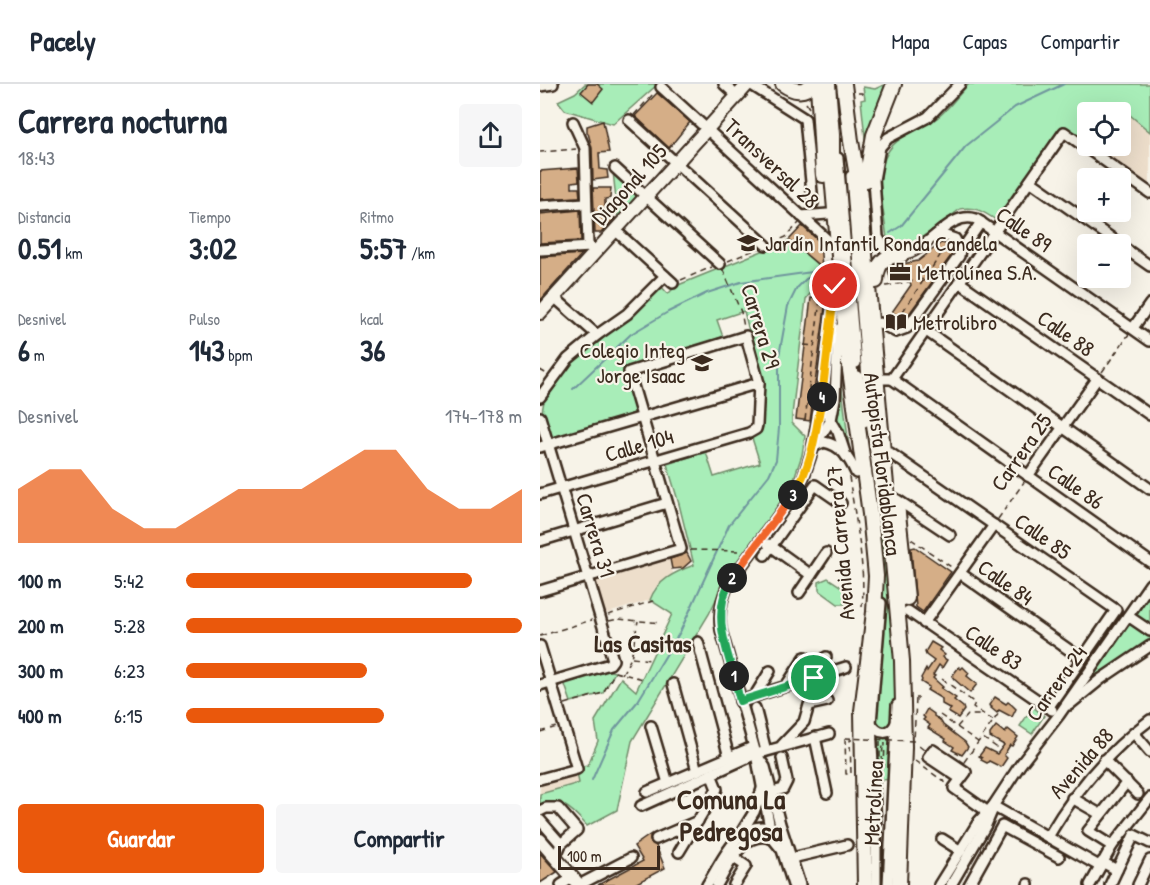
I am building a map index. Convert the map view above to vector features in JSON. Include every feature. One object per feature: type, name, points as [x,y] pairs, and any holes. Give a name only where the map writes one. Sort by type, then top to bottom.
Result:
[{"type":"highway","points":[[783,84],[799,91],[805,90],[812,84]]},
{"type":"highway","name":"Avenida Carrera 27","points":[[818,84],[852,472],[867,570],[870,640]]},
{"type":"highway","name":"Autopista Floridablanca","points":[[828,84],[832,175],[848,354],[874,550],[876,598],[862,718],[865,885]]},
{"type":"highway","name":"Autopista Floridablanca","points":[[844,84],[850,141],[859,188],[899,613],[904,747],[899,885]]},
{"type":"highway","points":[[866,180],[874,135],[894,84]]},
{"type":"highway","points":[[856,88],[881,284],[880,323],[887,379],[890,453],[908,611],[910,679],[904,747]]},
{"type":"highway","points":[[881,284],[877,269],[882,260],[891,255],[901,255]]},
{"type":"main road","name":"Diagonal 105","points":[[540,312],[593,247],[615,230],[749,84]]},
{"type":"main road","points":[[540,840],[577,883]]},
{"type":"street","points":[[540,86],[553,84]]},
{"type":"street","points":[[724,84],[737,96]]},
{"type":"street","points":[[749,84],[805,119],[813,203]]},
{"type":"street","name":"Metrolínea","points":[[833,84],[855,356],[881,569],[880,619],[871,723],[876,885]]},
{"type":"street","name":"Metrolínea","points":[[840,84],[852,184],[869,404],[894,615],[898,677],[888,885]]},
{"type":"street","points":[[901,255],[886,251],[878,237],[874,180],[878,151],[888,138],[928,117],[960,84]]},
{"type":"street","name":"Transversal 28","points":[[661,87],[831,243]]},
{"type":"street","points":[[629,120],[766,245]]},
{"type":"street","points":[[540,249],[593,247],[585,203],[585,148],[573,122]]},
{"type":"street","points":[[887,379],[925,330],[1064,132],[1150,194]]},
{"type":"street","points":[[615,168],[720,264]]},
{"type":"street","points":[[1030,181],[1105,234]]},
{"type":"street","points":[[540,206],[585,203]]},
{"type":"street","points":[[802,217],[828,214]]},
{"type":"street","name":"Calle 89","points":[[901,255],[915,250],[964,218],[970,217],[995,231],[1150,341]]},
{"type":"street","points":[[965,245],[981,222]]},
{"type":"street","points":[[615,230],[673,284]]},
{"type":"street","points":[[880,323],[896,332],[908,328],[959,256],[960,249],[955,239],[950,236],[936,235]]},
{"type":"street","points":[[1131,253],[1150,266]]},
{"type":"street","points":[[540,397],[568,360],[597,335],[627,314],[665,276]]},
{"type":"street","name":"Calle 88","points":[[959,282],[1150,416]]},
{"type":"street","points":[[793,885],[782,850],[773,839],[770,828],[754,750],[721,630],[720,615],[723,597],[729,583],[795,492],[804,476],[812,450],[821,398],[835,286]]},
{"type":"street","points":[[554,297],[597,335]]},
{"type":"street","points":[[1133,328],[1150,304]]},
{"type":"street","points":[[812,450],[831,420],[835,399],[838,329]]},
{"type":"street","points":[[925,330],[1150,489]]},
{"type":"street","points":[[540,591],[685,550],[668,504],[629,372],[746,336]]},
{"type":"street","name":"Carrera 29","points":[[746,336],[759,383],[757,425],[756,429],[749,433]]},
{"type":"street","name":"Calle 86","points":[[887,379],[1150,562]]},
{"type":"street","name":"Carrera 25","points":[[1028,476],[1097,379]]},
{"type":"street","points":[[544,445],[759,383]]},
{"type":"street","points":[[821,398],[838,432],[852,472]]},
{"type":"street","name":"Carrera 31","points":[[541,418],[544,445],[562,488],[614,667]]},
{"type":"street","name":"Calle 104","points":[[540,494],[749,433]]},
{"type":"street","points":[[812,450],[817,444],[828,443],[837,447],[846,456]]},
{"type":"street","name":"Calle 85","points":[[890,453],[1116,610],[1082,659]]},
{"type":"street","points":[[765,555],[815,485],[841,503]]},
{"type":"street","points":[[896,499],[950,535]]},
{"type":"street","points":[[540,541],[668,504]]},
{"type":"street","name":"Carrera 25","points":[[924,623],[994,525]]},
{"type":"street","points":[[761,539],[811,575]]},
{"type":"street","points":[[799,592],[826,554]]},
{"type":"street","name":"Calle 84","points":[[960,573],[1082,659]]},
{"type":"street","name":"Carrera 24","points":[[939,885],[979,821],[1026,757],[1083,687],[1150,584]]},
{"type":"street","name":"Calle 83","points":[[908,611],[1059,715]]},
{"type":"street","points":[[1128,616],[1150,631]]},
{"type":"street","points":[[698,642],[729,757]]},
{"type":"street","points":[[540,646],[577,769],[540,779]]},
{"type":"street","points":[[1083,687],[1150,646]]},
{"type":"street","points":[[786,686],[805,657]]},
{"type":"street","points":[[814,678],[826,657]]},
{"type":"street","points":[[1048,708],[1082,659]]},
{"type":"street","points":[[540,685],[614,667]]},
{"type":"street","points":[[740,701],[846,667]]},
{"type":"street","points":[[754,697],[770,671]]},
{"type":"street","points":[[673,684],[697,771]]},
{"type":"street","points":[[781,747],[804,722],[809,705],[827,701]]},
{"type":"street","points":[[755,708],[766,751]]},
{"type":"street","name":"Avenida 88","points":[[1048,837],[1072,798],[1104,760],[1150,720]]},
{"type":"street","name":"Metrolínea","points":[[871,723],[876,731],[884,733],[891,730],[896,722]]},
{"type":"street","points":[[651,726],[668,783]]},
{"type":"street","points":[[1134,733],[1150,752]]},
{"type":"street","points":[[647,792],[729,757],[754,750],[766,751],[829,734]]},
{"type":"street","points":[[815,737],[827,793]]},
{"type":"street","points":[[642,806],[711,774],[754,750]]},
{"type":"street","points":[[754,750],[765,767],[800,885]]},
{"type":"street","points":[[772,792],[783,789],[788,781],[782,758]]},
{"type":"street","points":[[1104,760],[1138,794]]},
{"type":"street","points":[[962,773],[954,789],[1100,864],[1117,870]]},
{"type":"street","points":[[679,852],[717,789],[711,774]]},
{"type":"street","points":[[1112,846],[1088,831],[1126,782]]},
{"type":"street","points":[[707,885],[754,812],[762,787]]},
{"type":"street","points":[[1072,798],[1100,814]]},
{"type":"street","points":[[1090,885],[1112,846],[1150,798]]},
{"type":"street","points":[[540,811],[546,808],[558,808],[577,830],[561,844],[555,858]]},
{"type":"street","name":"Carrera 24","points":[[951,885],[986,825],[990,809]]},
{"type":"street","points":[[540,820],[561,844]]},
{"type":"street","points":[[656,839],[698,821]]},
{"type":"street","points":[[969,885],[1002,826],[1059,857]]},
{"type":"street","points":[[738,837],[752,828],[770,828],[780,834],[786,843]]},
{"type":"street","points":[[1110,885],[1134,835],[1150,843]]},
{"type":"street","points":[[717,885],[743,845],[751,838],[762,836],[773,839]]},
{"type":"street","points":[[942,839],[961,851]]},
{"type":"street","points":[[792,858],[847,845]]},
{"type":"street","points":[[971,852],[984,859]]},
{"type":"street","points":[[561,885],[577,883],[631,858]]},
{"type":"street","points":[[734,858],[747,866],[734,885]]},
{"type":"street","points":[[1138,885],[1150,860]]},
{"type":"path","points":[[629,120],[661,87]]},
{"type":"path","points":[[856,88],[862,93],[862,98],[860,98]]},
{"type":"path","points":[[540,152],[585,148]]},
{"type":"path","points":[[673,284],[786,237],[802,217]]},
{"type":"path","points":[[897,320],[945,248]]},
{"type":"path","name":"Carrera 29","points":[[720,264],[741,312],[746,336]]},
{"type":"path","points":[[881,284],[925,278]]},
{"type":"path","points":[[805,420],[820,300]]},
{"type":"path","points":[[1097,379],[1133,328]]},
{"type":"path","points":[[804,345],[814,346]]},
{"type":"path","points":[[852,472],[862,608]]},
{"type":"path","name":"Carrera 25","points":[[994,525],[1028,476]]},
{"type":"path","name":"Calle 84","points":[[909,537],[960,573]]},
{"type":"path","points":[[685,550],[745,551]]},
{"type":"path","points":[[602,623],[618,619],[661,623]]},
{"type":"path","points":[[622,674],[631,658],[638,621]]},
{"type":"path","points":[[631,658],[651,660]]},
{"type":"path","points":[[558,706],[603,693],[614,667],[622,674],[643,679]]},
{"type":"path","points":[[942,679],[975,703],[973,707],[994,722]]},
{"type":"path","points":[[852,740],[851,774],[846,774],[845,738],[914,741],[916,698],[920,698]]},
{"type":"path","points":[[962,773],[982,737],[999,713]]},
{"type":"path","points":[[940,715],[979,742]]},
{"type":"path","points":[[957,727],[968,715],[984,715]]},
{"type":"path","points":[[540,732],[564,725]]},
{"type":"path","points":[[982,737],[996,747],[998,744]]},
{"type":"path","points":[[880,740],[879,768],[884,768],[885,743],[883,743],[882,764],[881,775]]},
{"type":"path","points":[[915,761],[954,789]]},
{"type":"shaded area","points":[[1131,116],[1150,132],[1150,187],[1131,174],[1131,168],[1122,168],[1105,156],[1131,156]]},
{"type":"shaded area","points":[[669,557],[673,573],[654,589],[650,600],[605,614],[595,580]]},
{"type":"shaded area","points":[[577,773],[580,784],[540,794],[540,783]]},
{"type":"green space","points":[[585,84],[658,84],[613,124],[565,110],[558,101],[575,93]]},
{"type":"green space","points":[[890,84],[866,147],[861,100],[865,99],[863,87],[875,89]]},
{"type":"green space","points":[[969,84],[1150,84],[1150,132],[1131,116],[1131,102],[1077,102],[1077,136],[1062,127],[996,220],[975,209],[960,209],[923,236],[901,246],[893,245],[887,239],[881,190],[881,174],[888,151],[901,138],[937,118]]},
{"type":"green space","points":[[613,171],[640,196],[618,220]]},
{"type":"green space","points":[[789,240],[825,271],[820,288],[806,299],[792,415],[792,423],[805,436],[802,455],[790,490],[729,573],[709,614],[632,741],[617,810],[587,826],[567,807],[556,803],[540,804],[540,794],[579,783],[577,773],[582,766],[588,765],[598,741],[595,721],[621,678],[636,691],[672,614],[650,600],[653,593],[667,578],[694,565],[667,464],[706,452],[714,477],[760,463],[752,438],[760,425],[750,335],[744,311],[717,320],[723,337],[623,369],[636,413],[551,440],[542,412],[544,401],[571,363],[629,317],[661,286],[668,294],[676,286]]},
{"type":"green space","points":[[834,327],[830,416],[824,400]]},
{"type":"green space","points":[[860,366],[864,366],[895,642],[895,713],[891,724],[884,727],[875,722],[883,618],[882,567]]},
{"type":"green space","points":[[841,381],[850,455],[835,420],[840,401]]},
{"type":"green space","points":[[828,578],[848,594],[850,601],[847,604],[838,604],[819,590],[819,582]]},
{"type":"green space","points":[[1150,595],[1150,642],[1084,685]]},
{"type":"green space","points":[[605,670],[615,672],[603,693],[571,702],[564,682]]},
{"type":"green space","points":[[1033,707],[1044,716],[1032,734],[1020,726]]},
{"type":"green space","points":[[873,732],[883,738],[893,734],[890,780],[875,779]]},
{"type":"building","points":[[588,84],[597,84],[603,89],[593,102],[581,92]]},
{"type":"building","points":[[657,93],[690,122],[669,148],[635,116]]},
{"type":"building","points":[[603,121],[609,152],[599,153],[600,169],[607,170],[608,178],[593,180],[592,148],[587,126]]},
{"type":"building","points":[[578,168],[579,181],[572,182],[572,188],[579,188],[580,197],[540,199],[540,171]]},
{"type":"building","points":[[593,188],[611,188],[610,198],[605,199],[605,211],[609,210],[609,218],[615,218],[601,233],[595,233]]},
{"type":"building","points":[[580,210],[581,241],[540,243],[540,214]]},
{"type":"building","points":[[802,226],[820,242],[822,268],[789,240]]},
{"type":"building","points":[[941,243],[950,245],[953,253],[904,321],[897,325],[891,321],[895,314],[892,312],[911,285],[909,278],[891,281],[888,269],[892,266],[918,261]]},
{"type":"building","points":[[582,254],[546,294],[540,301],[540,257]]},
{"type":"building","points":[[811,298],[826,300],[810,421],[796,419]]},
{"type":"building","points":[[915,547],[951,572],[923,612],[916,607],[911,548]]},
{"type":"building","points":[[687,553],[691,561],[683,568],[672,569],[670,559]]},
{"type":"building","points":[[931,642],[941,648],[939,650],[945,655],[942,657],[947,660],[942,668],[939,665],[933,678],[963,707],[964,710],[958,718],[948,712],[951,709],[942,704],[942,699],[927,690],[929,687],[921,682],[926,669],[927,671],[934,661],[925,652]]},
{"type":"building","points":[[959,667],[961,669],[963,667],[969,673],[967,676],[977,684],[970,693],[952,676]]},
{"type":"building","points":[[995,697],[1006,704],[1008,702],[1016,709],[1012,717],[999,710],[997,713],[991,708],[989,705]]},
{"type":"building","points":[[927,709],[965,742],[968,747],[962,755],[952,750],[954,747],[945,741],[946,739],[928,728],[930,725],[923,720]]},
{"type":"building","points":[[996,726],[1005,733],[1008,729],[1018,737],[1004,755],[1007,758],[1001,767],[981,760],[979,756],[985,748],[997,754],[1004,745],[990,737]]},
{"type":"building","points":[[651,834],[650,841],[656,846],[665,868],[633,885],[598,885],[643,861],[634,846]]},
{"type":"building","points":[[540,853],[557,872],[540,883]]},
{"type":"waterway","points":[[890,233],[901,226],[966,146],[1015,107],[1064,84]]},
{"type":"waterway","points":[[573,389],[631,334],[707,293],[741,282],[819,271]]},
{"type":"waterway","points":[[592,780],[614,730],[638,701],[680,632],[729,525],[769,475],[776,460],[779,428],[779,356],[788,306],[797,288],[806,279],[822,271]]},
{"type":"place","name":"Jardín Infantil Ronda Candela","points":[[748,243]]},
{"type":"place","name":"Metrolínea S.A.","points":[[900,272]]},
{"type":"place","name":"Metrolibro","points":[[896,322]]},
{"type":"place","name":"Colegio Integ Jorge Isaac","points":[[702,363]]},
{"type":"district","name":"Las Casitas","points":[[643,644]]},
{"type":"district","name":"Comuna La Pedregosa","points":[[731,815]]},
{"type":"route","points":[[814,678],[740,701],[721,630],[720,615],[723,597],[729,583],[792,497],[804,476],[812,450],[821,398],[835,286]]}]
